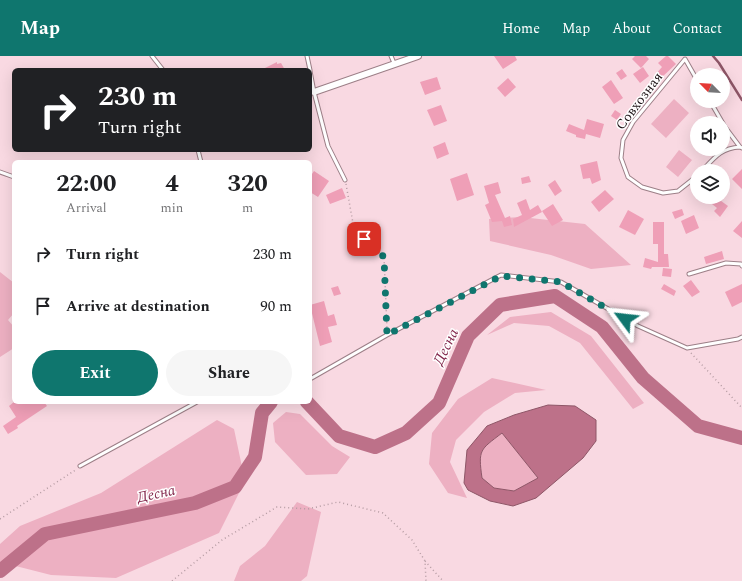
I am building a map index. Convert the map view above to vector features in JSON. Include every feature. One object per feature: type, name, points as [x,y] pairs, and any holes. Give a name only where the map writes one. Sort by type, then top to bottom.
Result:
[{"type":"street","points":[[314,92],[394,63],[418,56]]},
{"type":"lane","points":[[152,56],[161,68]]},
{"type":"lane","points":[[307,56],[309,68]]},
{"type":"lane","points":[[391,56],[394,63]]},
{"type":"lane","points":[[682,56],[690,68]]},
{"type":"lane","name":"Совхозная","points":[[685,59],[633,122],[623,140],[620,158],[628,177],[642,187],[663,193],[678,191],[690,182]]},
{"type":"lane","points":[[312,82],[328,146],[345,180]]},
{"type":"lane","points":[[714,108],[725,127],[741,148]]},
{"type":"lane","points":[[709,164],[720,153],[731,148],[741,148]]},
{"type":"lane","points":[[0,172],[12,176]]},
{"type":"lane","points":[[689,274],[726,263],[741,264],[742,266]]},
{"type":"lane","points":[[312,378],[387,335],[501,276],[561,282],[638,326],[687,348],[742,338]]},
{"type":"lane","points":[[80,466],[193,404]]},
{"type":"path","points":[[345,180],[354,229],[384,257],[387,335]]},
{"type":"path","points":[[687,348],[742,408]]},
{"type":"path","points":[[0,519],[80,466]]},
{"type":"path","points":[[172,581],[222,540],[277,507],[308,509],[338,502],[383,513],[412,540],[425,562],[443,581]]},
{"type":"path","points":[[425,562],[426,581]]},
{"type":"shaded area","points":[[674,99],[689,113],[666,138],[651,124]]},
{"type":"shaded area","points":[[679,150],[692,160],[678,177],[666,167]]},
{"type":"shaded area","points":[[521,217],[585,224],[631,265],[591,269],[551,255],[490,241],[489,219]]},
{"type":"shaded area","points":[[0,272],[12,281],[12,315],[8,320],[12,325],[12,349],[0,357]]},
{"type":"shaded area","points":[[551,312],[591,336],[644,403],[633,409],[580,343],[549,326],[514,323],[487,335],[510,317]]},
{"type":"shaded area","points":[[492,378],[546,390],[515,393],[484,412],[456,440],[450,462],[467,498],[448,493],[429,464],[432,433],[458,399]]},
{"type":"shaded area","points":[[548,405],[575,406],[596,420],[596,441],[583,458],[536,498],[513,506],[490,501],[468,490],[464,483],[467,450],[487,426],[514,415]],"holes":[[[502,433],[538,478],[514,491],[494,488],[482,478],[480,461],[482,451],[489,443]]]},
{"type":"shaded area","points":[[286,412],[300,414],[332,446],[350,457],[337,474],[306,475],[275,442],[273,423]]},
{"type":"shaded area","points":[[217,420],[234,429],[245,481],[219,533],[116,578],[51,575],[0,562],[0,544],[20,526],[101,493]]},
{"type":"shaded area","points":[[502,433],[538,478],[514,491],[494,488],[482,478],[480,461],[482,451],[489,443]]},
{"type":"shaded area","points":[[297,502],[321,512],[307,576],[301,581],[234,581],[240,566],[265,546]]},
{"type":"building","points":[[494,56],[515,56],[517,60],[503,69]]},
{"type":"building","points":[[635,56],[646,56],[649,59],[641,68],[632,59]]},
{"type":"building","points":[[668,56],[676,64],[660,79],[655,75],[662,67],[658,63]]},
{"type":"building","points":[[277,62],[277,64],[281,63],[284,68],[265,68]]},
{"type":"building","points":[[643,67],[649,76],[640,83],[633,74]]},
{"type":"building","points":[[622,69],[627,76],[621,80],[616,73]]},
{"type":"building","points":[[437,77],[441,89],[425,95],[420,82]]},
{"type":"building","points":[[508,78],[516,87],[505,97],[497,88]]},
{"type":"building","points":[[611,80],[623,98],[614,104],[602,87]]},
{"type":"building","points":[[441,105],[447,121],[434,126],[427,110]]},
{"type":"building","points":[[615,110],[621,114],[617,120],[611,116]]},
{"type":"building","points":[[587,119],[604,124],[600,138],[586,134],[585,139],[576,137],[576,135],[566,131],[569,124],[584,130]]},
{"type":"building","points":[[445,142],[449,154],[437,159],[433,147]]},
{"type":"building","points":[[597,161],[601,180],[592,184],[590,178],[583,179],[580,165]]},
{"type":"building","points":[[742,169],[742,189],[732,179]]},
{"type":"building","points":[[314,171],[329,181],[318,197],[312,193],[312,174]]},
{"type":"building","points":[[467,173],[474,195],[457,201],[450,179]]},
{"type":"building","points":[[529,176],[531,182],[522,184],[521,178]]},
{"type":"building","points":[[555,180],[562,191],[555,196],[548,185]]},
{"type":"building","points":[[498,182],[501,193],[495,195],[505,218],[510,216],[512,225],[504,227],[502,221],[492,222],[485,205],[489,203],[484,186]]},
{"type":"building","points":[[342,188],[346,198],[330,204],[326,195]]},
{"type":"building","points":[[605,190],[614,199],[599,212],[591,202]]},
{"type":"building","points":[[526,199],[530,210],[538,205],[542,212],[514,227],[513,219],[522,215],[517,203]]},
{"type":"building","points":[[553,204],[563,220],[552,226],[542,211]]},
{"type":"building","points":[[712,204],[725,204],[728,206],[720,217],[714,211],[717,208]]},
{"type":"building","points":[[682,209],[684,215],[675,219],[672,212]]},
{"type":"building","points":[[628,210],[644,219],[635,235],[619,227]]},
{"type":"building","points":[[694,215],[699,228],[686,234],[681,221]]},
{"type":"building","points":[[742,221],[742,238],[733,231]]},
{"type":"building","points":[[653,222],[664,222],[664,254],[668,254],[669,267],[652,267],[651,269],[643,267],[645,258],[658,262],[658,244],[653,244]]},
{"type":"building","points":[[722,251],[724,259],[706,264],[704,257]]},
{"type":"building","points":[[663,268],[672,269],[671,277],[662,276]]},
{"type":"building","points":[[691,280],[700,292],[692,297],[683,286]]},
{"type":"building","points":[[664,284],[676,291],[674,296],[661,289]]},
{"type":"building","points":[[742,284],[742,302],[732,307],[725,292]]},
{"type":"building","points":[[338,286],[341,294],[334,296],[331,288]]},
{"type":"building","points":[[324,301],[328,316],[334,314],[337,325],[328,327],[332,342],[320,346],[312,313],[312,304]]},
{"type":"building","points":[[12,404],[46,404],[47,406],[17,426],[18,428],[8,434],[3,426],[16,417],[9,406]]},
{"type":"waterway","points":[[713,56],[742,100]]},
{"type":"waterway","name":"Десна","points":[[309,404],[339,436],[375,447],[406,433],[439,403],[468,336],[500,305],[555,296],[602,327],[643,378],[698,426],[742,438]]},
{"type":"waterway","name":"Десна","points":[[0,571],[45,534],[195,503],[235,487],[255,457],[262,413],[269,404]]},
{"type":"route","points":[[364,239],[384,257],[387,335],[501,276],[561,282],[625,319]]}]
